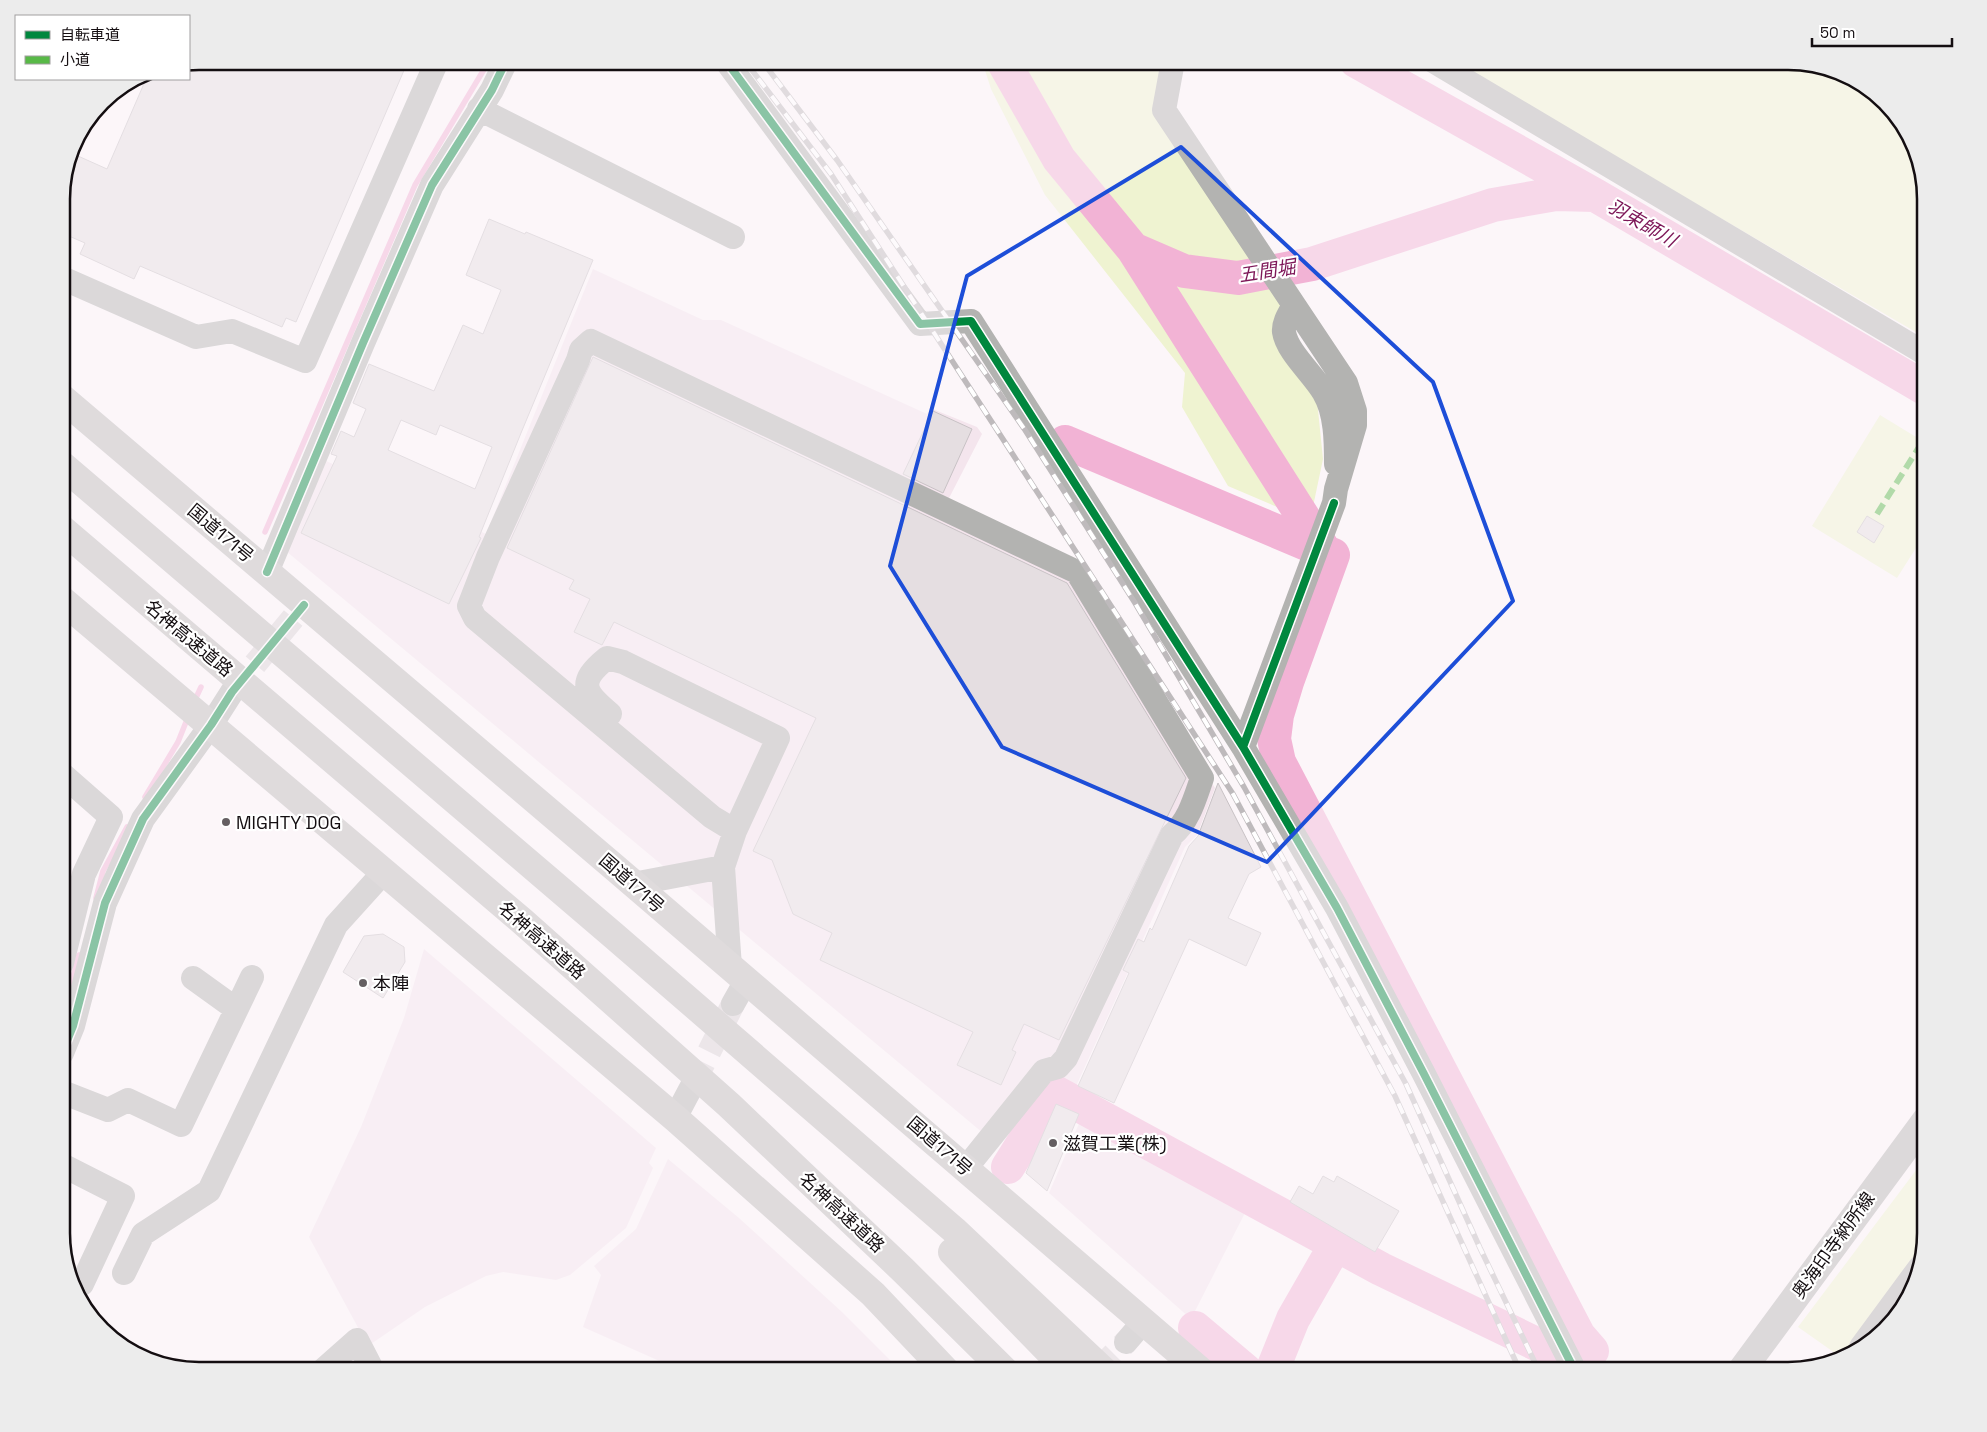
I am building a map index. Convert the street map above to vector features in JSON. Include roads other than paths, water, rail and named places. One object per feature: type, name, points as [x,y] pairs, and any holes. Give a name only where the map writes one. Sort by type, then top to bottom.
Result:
[{"type":"highway","name":"国道171号","points":[[70,405],[267,572],[299,611],[633,884],[1191,1362]]},
{"type":"highway","points":[[70,472],[614,935],[954,1230],[1094,1362]]},
{"type":"highway","name":"名神高速道路","points":[[70,536],[522,921],[729,1105],[903,1270],[996,1362]]},
{"type":"highway","points":[[70,607],[674,1118],[873,1294],[937,1362]]},
{"type":"highway","points":[[614,935],[796,1098],[926,1225],[1059,1362]]},
{"type":"main road","name":"奥海印寺納所線","points":[[1748,1362],[1917,1132]]},
{"type":"street","points":[[70,282],[196,337],[232,331],[305,361],[432,70]]},
{"type":"street","points":[[267,572],[363,343],[432,185],[501,70]]},
{"type":"street","points":[[733,70],[920,324],[971,321],[1243,747],[1342,917],[1424,1074],[1569,1362]]},
{"type":"street","points":[[1171,70],[1164,110],[1346,383],[1352,400],[1355,425],[1324,531],[1243,747]]},
{"type":"street","points":[[1448,70],[1917,349]]},
{"type":"street","points":[[479,109],[733,237]]},
{"type":"street","points":[[735,831],[712,817],[483,625],[475,618],[468,606],[581,350],[591,341],[1077,572],[1202,778],[1181,827],[1172,835],[1066,1058],[1058,1067],[1044,1071],[966,1168]]},
{"type":"street","points":[[733,1004],[738,974],[723,867],[735,831],[778,738],[623,662],[606,658],[594,668],[587,683],[590,697],[719,808],[735,831]]},
{"type":"street","points":[[70,1033],[105,903],[143,819],[211,725],[232,692]]},
{"type":"street","points":[[70,781],[111,817],[84,874],[70,931]]},
{"type":"street","points":[[633,884],[723,867]]},
{"type":"street","points":[[124,1273],[143,1234],[209,1191],[336,925],[383,873]]},
{"type":"street","points":[[70,1095],[108,1110],[128,1100],[181,1125],[252,977]]},
{"type":"street","points":[[193,978],[236,1009]]},
{"type":"street","points":[[674,1118],[693,1084]]},
{"type":"street","points":[[70,1169],[122,1196],[82,1284],[81,1283]]},
{"type":"street","points":[[1875,1328],[1905,1287]]},
{"type":"street","points":[[1126,1342],[1144,1321]]},
{"type":"street","points":[[332,1362],[356,1340],[368,1362]]},
{"type":"waterway","points":[[265,532],[415,185],[484,70]]},
{"type":"waterway","name":"五間堀","points":[[1008,70],[1059,159],[1133,249],[1184,271],[1238,278],[1312,264],[1493,205],[1556,194],[1595,195]]},
{"type":"waterway","name":"羽束師川","points":[[1372,70],[1595,195],[1917,384]]},
{"type":"waterway","points":[[1133,249],[1324,550]]},
{"type":"waterway","points":[[1065,442],[1333,555],[1277,715],[1274,739],[1279,762],[1579,1336],[1592,1351]]},
{"type":"waterway","points":[[194,702],[201,687]]},
{"type":"waterway","points":[[145,797],[178,742],[188,717]]},
{"type":"waterway","points":[[96,898],[103,871],[127,827]]},
{"type":"waterway","points":[[70,988],[79,955]]},
{"type":"waterway","points":[[1008,1167],[1055,1092],[1381,1269],[1553,1352]]},
{"type":"waterway","points":[[1276,1362],[1293,1319],[1336,1244]]},
{"type":"waterway","points":[[1195,1328],[1235,1362]]},
{"type":"tunnel","points":[[232,692],[294,617]]},
{"type":"tunnel","points":[[693,1084],[733,1004]]},
{"type":"tunnel","points":[[1106,1362],[1126,1342]]},
{"type":"railway","points":[[752,70],[831,174],[1233,794],[1395,1096],[1516,1362]]},
{"type":"railway","points":[[769,70],[837,160],[1025,430],[1135,603],[1244,787],[1406,1084],[1480,1248],[1535,1362]]},
{"type":"place","name":"MIGHTY DOG","points":[[226,822]]},
{"type":"place","name":"本陣","points":[[363,983]]},
{"type":"place","name":"滋賀工業(株)","points":[[1053,1143]]}]
